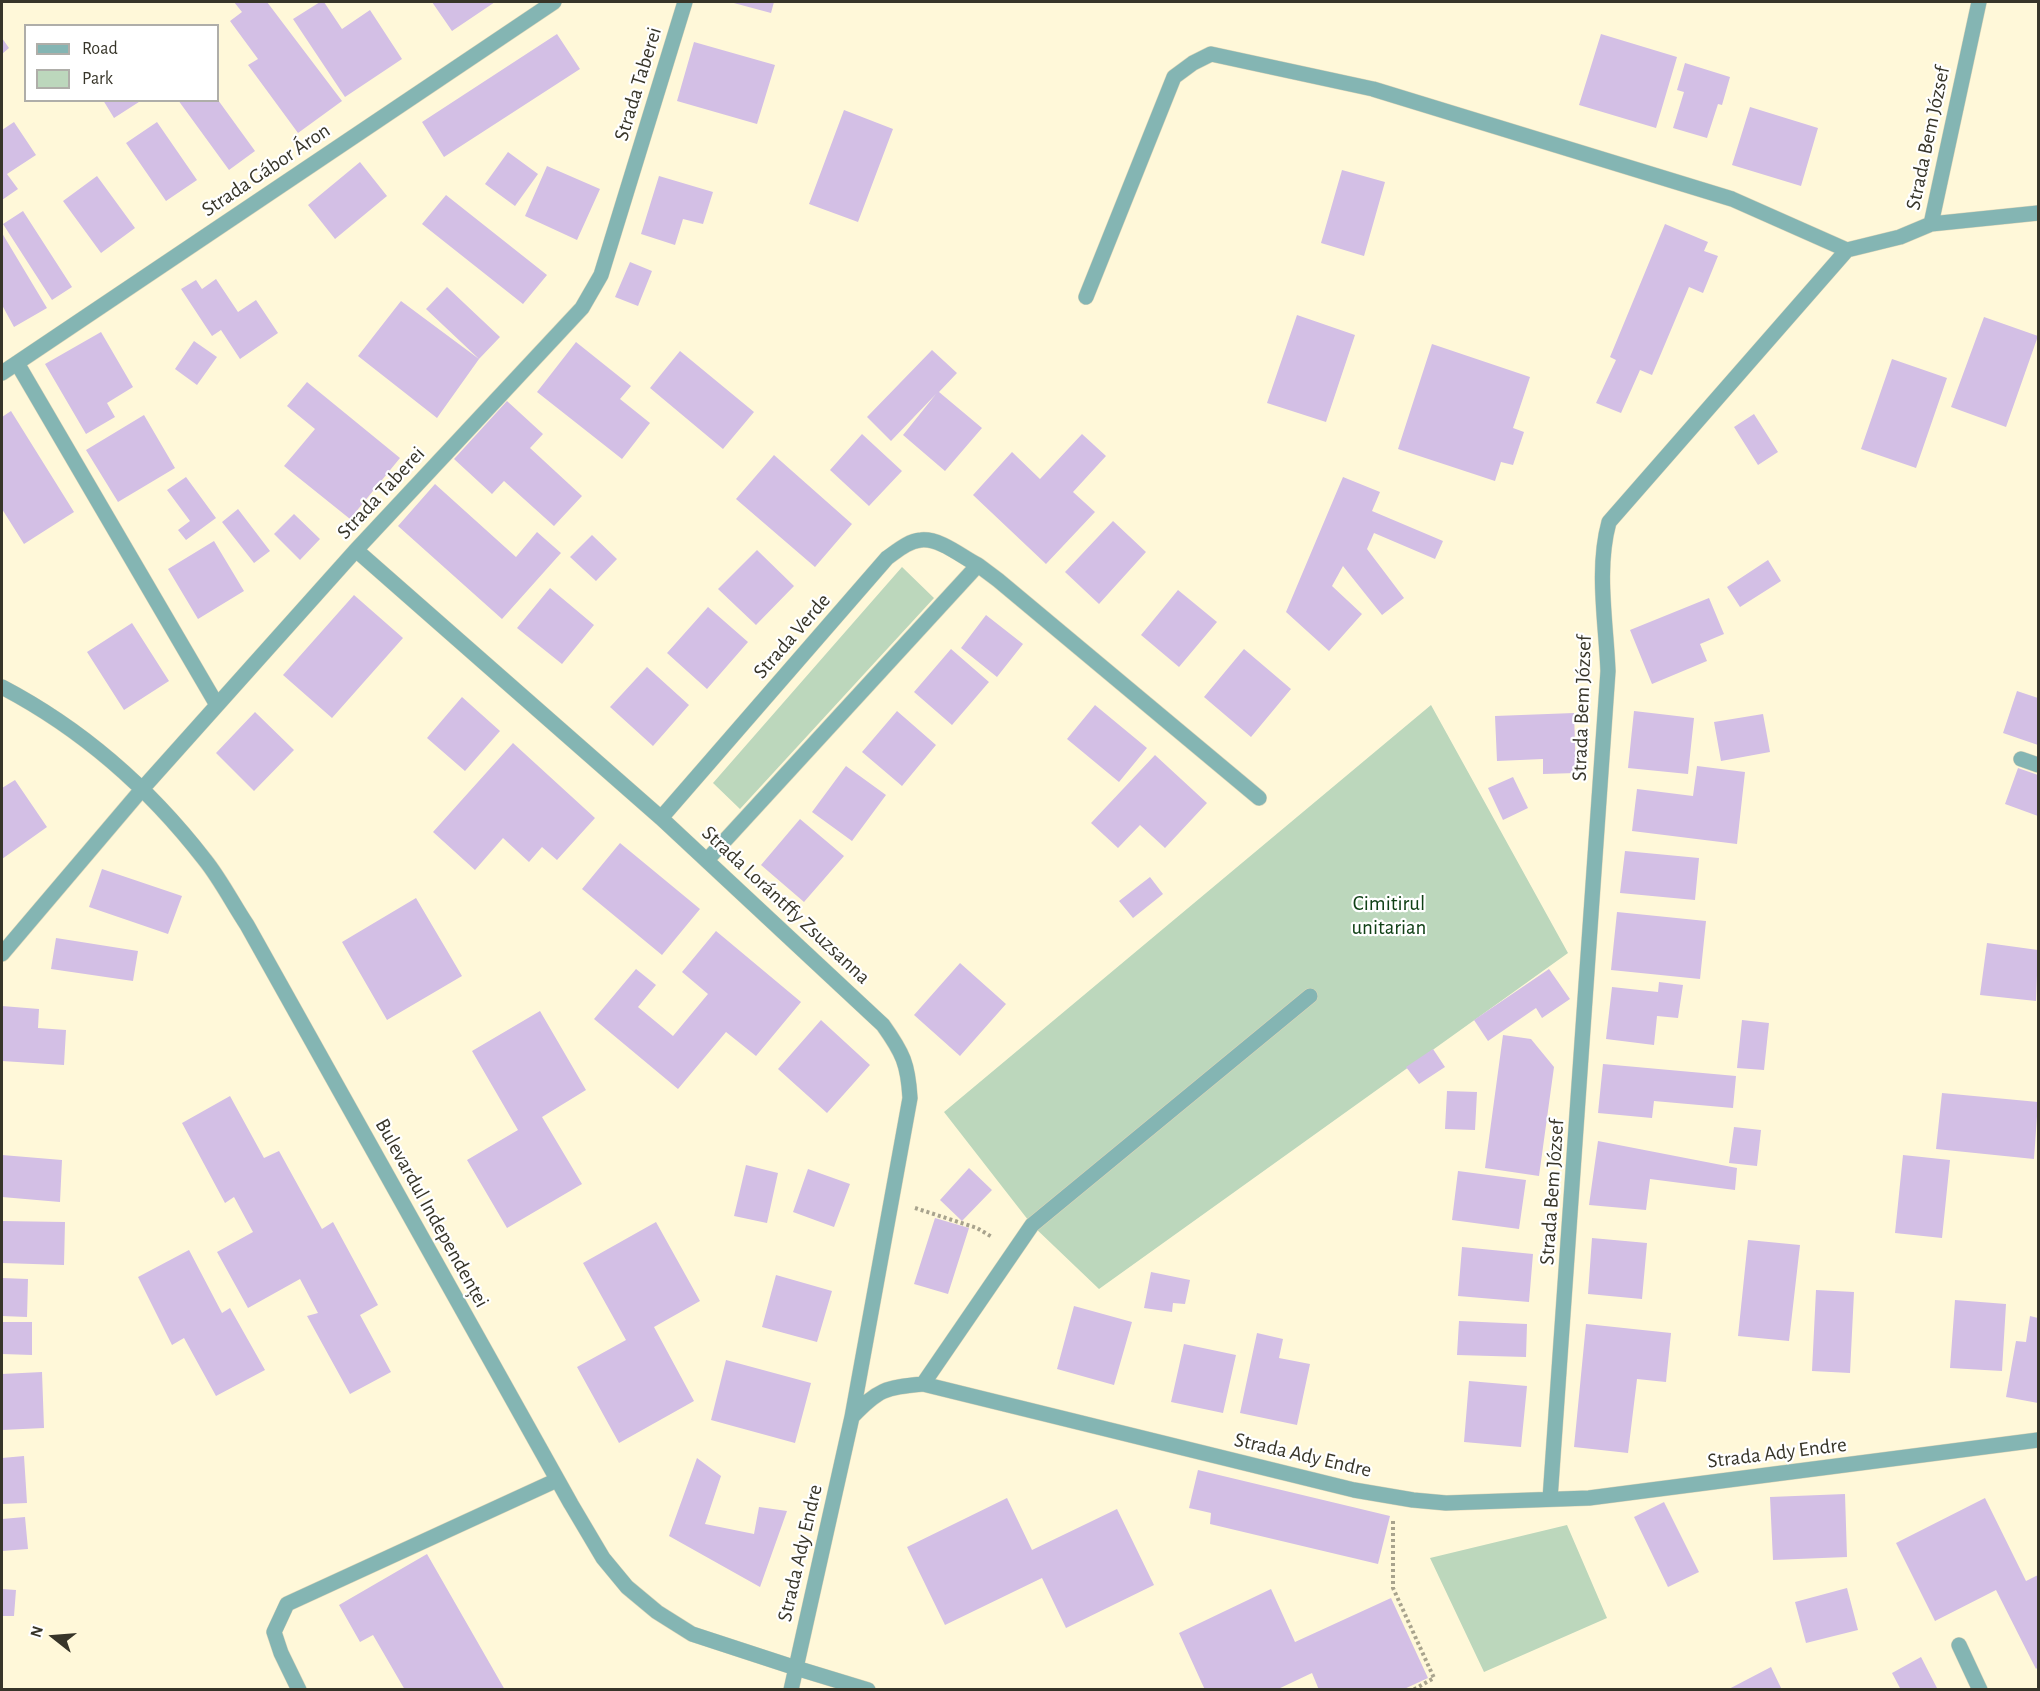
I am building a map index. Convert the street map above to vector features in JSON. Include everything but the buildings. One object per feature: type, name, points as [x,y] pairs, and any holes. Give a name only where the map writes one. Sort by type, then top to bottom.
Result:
[{"type":"street","name":"Strada Gábor Áron","points":[[2,373],[554,2]]},
{"type":"street","name":"Strada Taberei","points":[[2,954],[143,789],[356,550],[582,308],[601,275],[685,2]]},
{"type":"street","name":"Strada Bem József","points":[[1550,1499],[1608,671],[1603,564],[1604,541],[1609,522],[1847,250],[1900,237],[1931,224],[1979,2]]},
{"type":"street","points":[[1086,297],[1174,76],[1211,54],[1373,89],[1732,199],[1847,250]]},
{"type":"street","points":[[1931,224],[2038,213]]},
{"type":"street","points":[[17,363],[217,705]]},
{"type":"street","name":"Strada Verde","points":[[661,818],[887,558],[906,545],[922,540],[939,544],[978,565],[998,580],[1259,798]]},
{"type":"street","name":"Strada Lorántffy Zsuzsanna","points":[[356,550],[707,860],[883,1025],[899,1048],[909,1073],[910,1098],[852,1417]]},
{"type":"street","points":[[707,860],[978,565]]},
{"type":"street","name":"Bulevardul Independenței","points":[[2,687],[62,723],[143,789],[165,811],[207,862],[247,925],[557,1480],[603,1558],[627,1587],[657,1612],[692,1634],[868,1689]]},
{"type":"street","points":[[2021,759],[2038,765]]},
{"type":"street","points":[[923,1384],[1032,1225],[1310,996]]},
{"type":"street","name":"Strada Ady Endre","points":[[790,1689],[852,1417],[871,1397],[892,1387],[923,1384],[1353,1490],[1446,1503],[1589,1498],[2038,1440]]},
{"type":"street","points":[[299,1689],[281,1653],[274,1632],[287,1604],[557,1480]]},
{"type":"street","points":[[1959,1645],[1980,1689]]},
{"type":"path","points":[[891,1201],[977,1228],[1014,1251]]},
{"type":"path","points":[[1392,1497],[1393,1588],[1434,1678],[1413,1689]]},
{"type":"green space","points":[[902,567],[934,598],[740,809],[713,783]]},
{"type":"green space","name":"Cimitirul unitarian","points":[[1431,705],[1568,953],[1099,1289],[1032,1225],[944,1112]]},
{"type":"green space","points":[[1567,1525],[1607,1618],[1484,1672],[1430,1558]]}]
